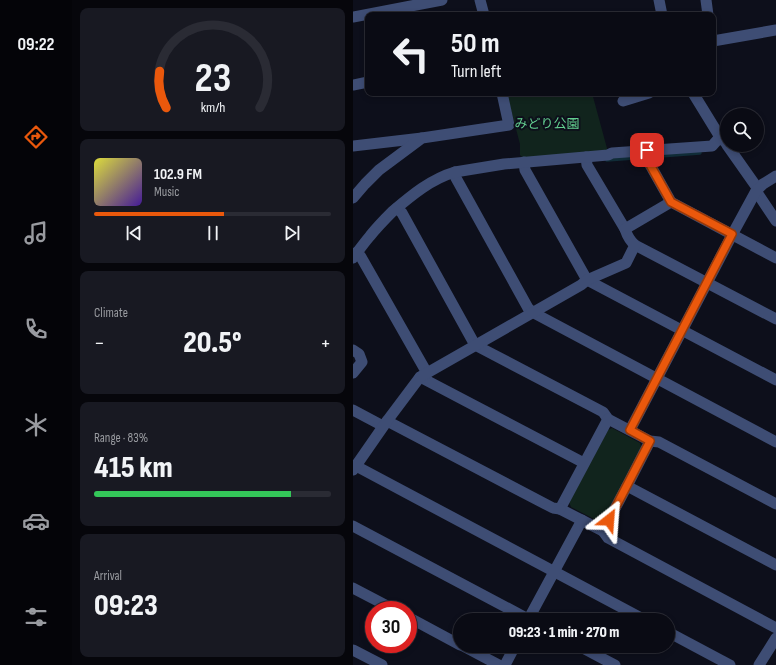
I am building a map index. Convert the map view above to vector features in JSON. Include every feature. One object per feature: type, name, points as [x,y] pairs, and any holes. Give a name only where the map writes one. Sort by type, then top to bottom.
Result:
[{"type":"street","points":[[379,12],[442,0]]},
{"type":"street","points":[[480,0],[482,12]]},
{"type":"street","points":[[659,0],[661,12]]},
{"type":"street","points":[[706,0],[708,12]]},
{"type":"street","points":[[353,17],[365,15]]},
{"type":"street","points":[[716,40],[776,30]]},
{"type":"street","points":[[353,85],[365,83]]},
{"type":"street","points":[[353,146],[509,126],[503,96]]},
{"type":"street","points":[[623,101],[639,96]]},
{"type":"street","points":[[695,96],[720,134]]},
{"type":"street","points":[[353,198],[379,170],[422,138]]},
{"type":"street","points":[[584,463],[424,375],[357,256],[381,223],[399,211],[403,203],[424,186],[447,174],[455,175],[504,164],[525,166],[586,161],[612,153],[648,155],[720,144]]},
{"type":"street","points":[[732,152],[776,221]]},
{"type":"street","points":[[648,155],[671,202],[776,258]]},
{"type":"street","points":[[586,161],[631,242],[776,320]]},
{"type":"street","points":[[525,166],[587,280],[776,380]]},
{"type":"street","points":[[455,175],[528,308],[532,312],[776,442]]},
{"type":"street","points":[[630,430],[732,234],[757,190],[763,184],[776,176]]},
{"type":"street","points":[[625,229],[671,202]]},
{"type":"street","points":[[399,211],[475,345],[603,412],[608,419],[650,441],[659,442],[776,504]]},
{"type":"street","points":[[632,613],[355,468],[385,424],[424,375],[581,285],[587,280],[626,263],[635,245]]},
{"type":"street","points":[[353,350],[359,354],[362,362],[353,373]]},
{"type":"street","points":[[353,410],[385,424],[553,508],[560,509],[582,520],[603,531],[608,538],[776,628]]},
{"type":"street","points":[[560,509],[608,419]]},
{"type":"street","points":[[603,531],[650,441]]},
{"type":"street","points":[[627,486],[776,565]]},
{"type":"street","points":[[533,613],[582,520]]},
{"type":"street","points":[[353,526],[516,613]]},
{"type":"street","points":[[353,588],[378,601]]},
{"type":"street","points":[[417,622],[453,640]]},
{"type":"street","points":[[675,636],[730,665]]},
{"type":"street","points":[[759,665],[776,638]]},
{"type":"street","points":[[353,650],[382,665]]},
{"type":"street","points":[[476,653],[499,665]]},
{"type":"street","points":[[505,665],[511,653]]},
{"type":"street","points":[[592,653],[615,665]]},
{"type":"green space","name":"みどり公園","points":[[507,96],[593,96],[608,152],[523,158],[520,155],[520,144]]},
{"type":"green space","points":[[612,428],[640,443],[642,449],[603,520],[598,521],[571,507],[569,502],[608,430]]},
{"type":"waterway","points":[[607,160],[700,153]]},
{"type":"route","points":[[609,520],[650,441],[630,430],[732,234],[671,202],[648,161],[647,150]]}]
